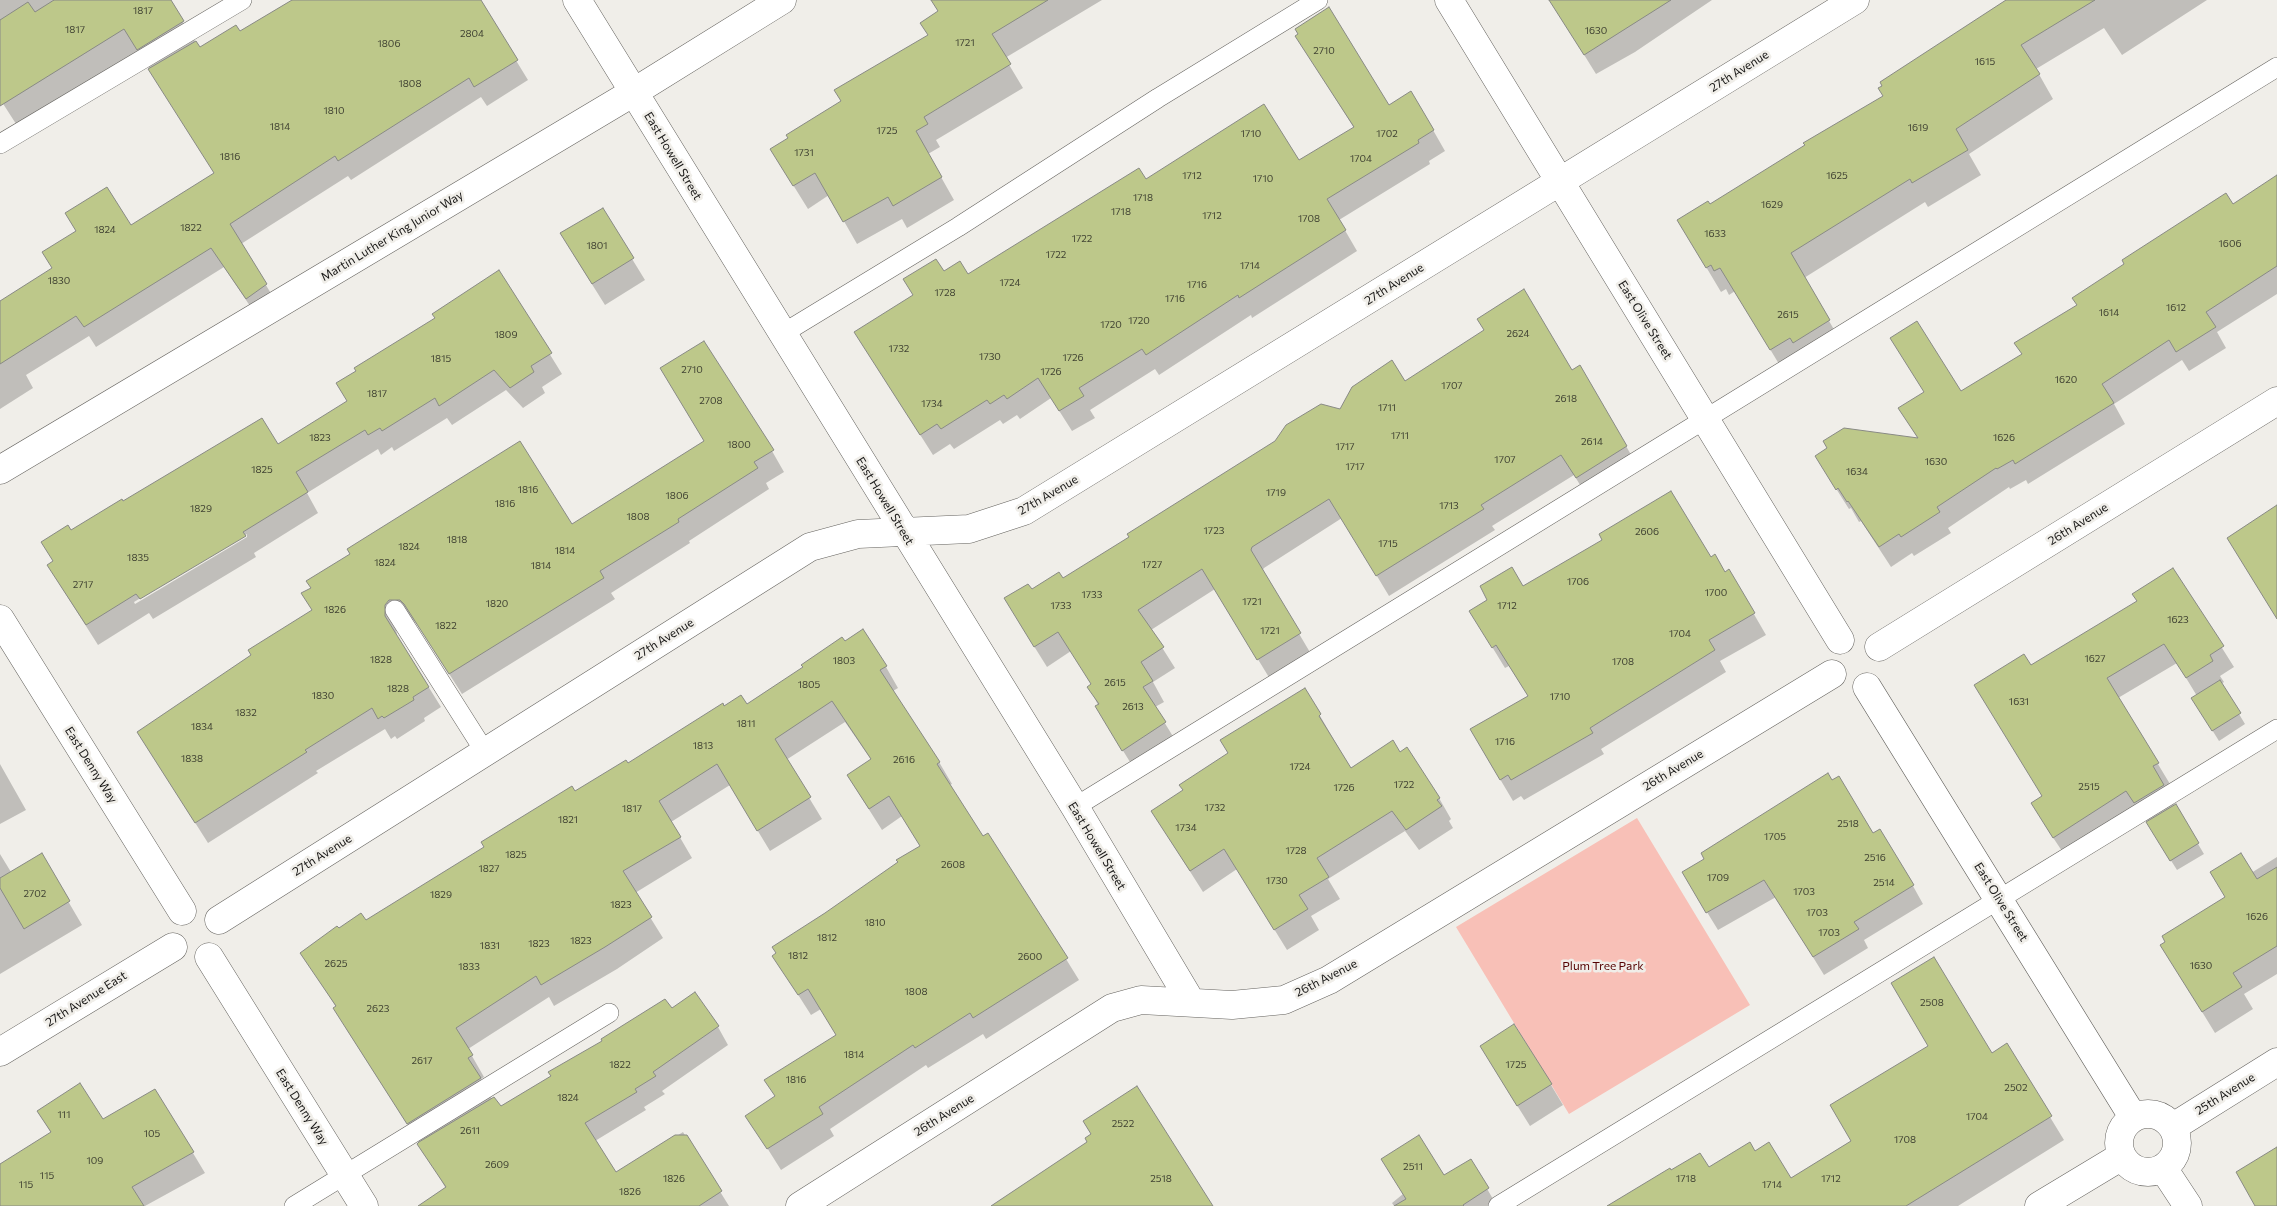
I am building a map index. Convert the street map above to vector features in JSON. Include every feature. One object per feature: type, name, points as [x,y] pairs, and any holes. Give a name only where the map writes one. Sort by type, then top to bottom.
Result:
[{"type":"street","name":"East Howell Street","points":[[577,0],[1075,807],[1192,1002]]},
{"type":"street","name":"Martin Luther King Junior Way","points":[[0,470],[634,92],[782,0]]},
{"type":"street","name":"East Olive Street","points":[[1449,0],[1840,640]]},
{"type":"street","name":"27th Avenue","points":[[219,920],[810,547],[858,534],[969,529],[1024,511],[1855,0]]},
{"type":"street","name":"26th Avenue","points":[[1879,648],[2277,402]]},
{"type":"street","name":"East Denny Way","points":[[0,619],[182,911]]},
{"type":"street","points":[[1853,635],[1862,635],[1870,639],[1879,648],[1883,660],[1883,669],[1879,677],[1867,687],[1856,690],[1848,688],[1840,683],[1832,674],[1829,659],[1832,650],[1840,640],[1853,635]]},
{"type":"street","name":"26th Avenue","points":[[800,1206],[1112,1008],[1141,1000],[1232,1005],[1284,1000],[1329,980],[1832,674]]},
{"type":"street","name":"East Olive Street","points":[[1867,687],[2133,1117]]},
{"type":"street","points":[[194,907],[203,908],[219,920],[224,933],[222,941],[219,949],[209,957],[197,961],[188,960],[173,947],[170,931],[172,922],[182,911],[194,907]]},
{"type":"street","name":"27th Avenue East","points":[[0,1052],[173,947]]},
{"type":"street","name":"East Denny Way","points":[[209,957],[364,1206]]},
{"type":"street","name":"25th Avenue","points":[[2173,1127],[2277,1062]]},
{"type":"street","points":[[2155,1114],[2164,1117],[2173,1127],[2177,1141],[2177,1150],[2173,1159],[2164,1168],[2149,1172],[2140,1171],[2131,1167],[2122,1156],[2119,1140],[2122,1130],[2133,1117],[2155,1114]]},
{"type":"street","points":[[2038,1206],[2122,1156]]},
{"type":"street","points":[[2164,1168],[2188,1206]]},
{"type":"lane","points":[[0,144],[242,0]]},
{"type":"lane","points":[[782,334],[958,227],[1158,98],[1318,0]]},
{"type":"lane","points":[[1075,807],[2277,67]]},
{"type":"lane","points":[[395,610],[485,752]]},
{"type":"lane","points":[[1498,1206],[2277,730]]},
{"type":"lane","points":[[294,1206],[609,1013]]},
{"type":"green space","name":"Plum Tree Park","points":[[1637,818],[1750,1005],[1569,1114],[1456,927]]},
{"type":"building","points":[[54,0],[171,0],[184,21],[137,50],[124,29],[0,106],[0,20],[28,2],[35,12]]},
{"type":"building","points":[[292,0],[481,0],[518,60],[474,87],[469,78],[338,161],[335,156],[230,224],[267,284],[246,299],[211,248],[84,327],[76,316],[0,364],[0,301],[52,268],[42,252],[76,231],[65,213],[107,187],[131,225],[214,173],[148,69],[196,41],[200,47],[236,25],[240,31]]},
{"type":"building","points":[[931,0],[1048,0],[992,34],[1011,64],[924,117],[928,124],[916,131],[942,177],[893,206],[888,197],[843,222],[815,173],[793,186],[770,149],[788,138],[786,135],[841,101],[834,90],[928,35],[920,23],[938,11]]},
{"type":"building","points":[[1549,0],[1671,0],[1584,55]]},
{"type":"building","points":[[2006,0],[2095,0],[2021,45],[2040,74],[1956,129],[1968,150],[1912,183],[1910,179],[1791,253],[1830,320],[1793,343],[1790,338],[1770,350],[1720,268],[1714,271],[1711,265],[1706,268],[1677,220],[1708,201],[1710,204],[1805,145],[1803,143],[1883,96],[1878,88],[1882,86],[1880,82]]},
{"type":"building","points":[[1329,7],[1389,105],[1411,91],[1434,130],[1418,140],[1419,143],[1327,199],[1346,230],[1239,298],[1238,295],[1146,355],[1142,349],[1079,388],[1084,396],[1059,411],[1038,378],[1007,399],[1004,395],[990,404],[987,400],[941,429],[937,424],[920,435],[854,332],[913,295],[903,279],[936,259],[944,271],[960,261],[968,274],[1139,168],[1146,179],[1264,104],[1299,160],[1354,127],[1295,36],[1298,34],[1295,29]]},
{"type":"building","points":[[2277,175],[2277,266],[2206,312],[2216,327],[2176,352],[2169,340],[2102,384],[2114,403],[2015,464],[2013,460],[1996,468],[1937,507],[1940,512],[1901,537],[1899,534],[1879,547],[1848,501],[1838,488],[1836,490],[1815,456],[1827,448],[1823,441],[1844,428],[1918,438],[1898,408],[1924,392],[1890,338],[1917,321],[1961,391],[2022,354],[2014,343],[2077,305],[2072,298],[2124,264],[2122,260],[2226,193],[2233,204]]},
{"type":"building","points":[[603,208],[634,258],[592,284],[560,233]]},
{"type":"building","points":[[499,270],[552,353],[531,366],[534,372],[510,388],[494,370],[439,406],[435,398],[382,431],[380,428],[368,435],[365,430],[296,472],[308,492],[243,532],[246,536],[140,599],[136,594],[86,625],[47,565],[53,561],[41,542],[68,525],[71,530],[122,499],[123,501],[262,418],[278,444],[347,401],[336,383],[356,371],[354,368],[435,318],[432,314]]},
{"type":"building","points":[[1524,289],[1572,370],[1580,365],[1627,446],[1576,478],[1561,455],[1481,505],[1484,509],[1376,576],[1329,499],[1252,547],[1251,550],[1301,633],[1257,660],[1202,569],[1138,610],[1164,647],[1141,662],[1153,681],[1143,687],[1166,722],[1122,751],[1095,706],[1099,704],[1087,687],[1091,684],[1058,632],[1034,647],[1004,598],[1028,584],[1032,589],[1059,572],[1063,578],[1129,537],[1127,534],[1275,441],[1286,425],[1321,404],[1340,409],[1352,387],[1392,360],[1405,381],[1484,330],[1477,319]]},
{"type":"building","points":[[704,341],[774,450],[754,462],[758,468],[678,519],[679,522],[600,571],[604,578],[449,674],[404,604],[400,600],[389,600],[385,605],[385,616],[429,687],[413,697],[414,700],[384,718],[382,716],[378,719],[372,708],[195,823],[137,732],[251,655],[248,650],[312,610],[301,593],[311,588],[306,581],[350,554],[347,549],[520,441],[572,524],[704,441],[660,368]]},
{"type":"building","points":[[1671,491],[1711,557],[1715,554],[1725,572],[1729,569],[1755,613],[1709,640],[1715,650],[1590,728],[1593,733],[1511,780],[1508,775],[1500,780],[1470,729],[1528,696],[1496,645],[1492,648],[1469,611],[1487,600],[1480,586],[1512,567],[1523,586],[1602,540],[1599,534]]},
{"type":"building","points":[[2277,505],[2277,619],[2227,538]]},
{"type":"building","points":[[2173,568],[2224,646],[2210,655],[2213,661],[2186,678],[2164,644],[2107,678],[2159,763],[2153,766],[2164,785],[2134,803],[2126,791],[2053,838],[2031,803],[2042,796],[1974,685],[2024,654],[2031,665],[2137,601],[2132,594]]},
{"type":"building","points":[[863,629],[887,666],[880,670],[940,762],[937,764],[983,836],[988,833],[1068,958],[973,1018],[970,1013],[915,1048],[913,1045],[819,1107],[823,1114],[767,1149],[745,1116],[775,1096],[764,1080],[836,1035],[808,989],[798,995],[772,956],[776,953],[772,947],[898,862],[896,860],[920,846],[889,796],[869,809],[847,775],[871,759],[832,701],[775,739],[811,797],[757,831],[717,764],[659,801],[681,837],[623,871],[652,917],[541,985],[536,976],[456,1028],[473,1055],[468,1058],[481,1078],[407,1124],[333,1008],[336,1006],[300,953],[337,926],[339,928],[361,913],[366,920],[484,847],[481,842],[572,786],[575,791],[626,760],[628,763],[723,703],[724,706],[741,695],[747,704],[803,667],[801,665],[842,637],[845,641]]},
{"type":"building","points":[[2220,680],[2241,713],[2212,731],[2191,698]]},
{"type":"building","points":[[1305,688],[1321,714],[1319,716],[1351,768],[1393,740],[1400,752],[1407,747],[1440,798],[1437,800],[1442,806],[1406,830],[1392,811],[1317,858],[1329,877],[1299,895],[1308,909],[1274,930],[1224,849],[1190,871],[1151,811],[1183,790],[1179,785],[1228,753],[1220,740]]},
{"type":"building","points":[[1828,773],[1832,780],[1839,776],[1873,833],[1880,829],[1914,885],[1854,922],[1859,929],[1813,957],[1764,880],[1706,913],[1682,872],[1704,859],[1701,853]]},
{"type":"building","points":[[2176,804],[2199,843],[2170,861],[2146,822]]},
{"type":"building","points":[[42,853],[70,901],[24,929],[0,888],[0,878]]},
{"type":"building","points":[[2241,853],[2257,879],[2277,867],[2277,946],[2233,973],[2242,987],[2202,1012],[2160,945],[2165,942],[2162,936],[2225,897],[2210,872]]},
{"type":"building","points":[[1934,957],[1992,1053],[2007,1043],[2052,1116],[1906,1206],[1607,1206],[1670,1168],[1671,1170],[1700,1153],[1709,1167],[1750,1142],[1755,1151],[1769,1142],[1791,1178],[1851,1141],[1830,1105],[1928,1046],[1891,983]]},
{"type":"building","points":[[695,992],[719,1026],[653,1072],[656,1076],[635,1089],[637,1092],[585,1123],[616,1172],[675,1135],[687,1135],[722,1191],[699,1206],[418,1206],[446,1187],[417,1144],[419,1142],[494,1097],[501,1106],[551,1076],[548,1072],[602,1041],[601,1039],[665,999],[672,1008]]},
{"type":"building","points":[[1514,1024],[1552,1084],[1517,1106],[1480,1046]]},
{"type":"building","points":[[80,1083],[103,1119],[155,1089],[194,1152],[132,1187],[144,1206],[0,1206],[0,1164],[51,1132],[37,1111]]},
{"type":"building","points":[[1137,1086],[1213,1206],[991,1206],[1087,1142],[1085,1138],[1091,1134],[1083,1121]]},
{"type":"building","points":[[1419,1135],[1444,1175],[1471,1159],[1489,1188],[1464,1206],[1394,1206],[1406,1199],[1381,1159]]},
{"type":"building","points":[[2277,1147],[2277,1206],[2255,1206],[2236,1172]]}]
